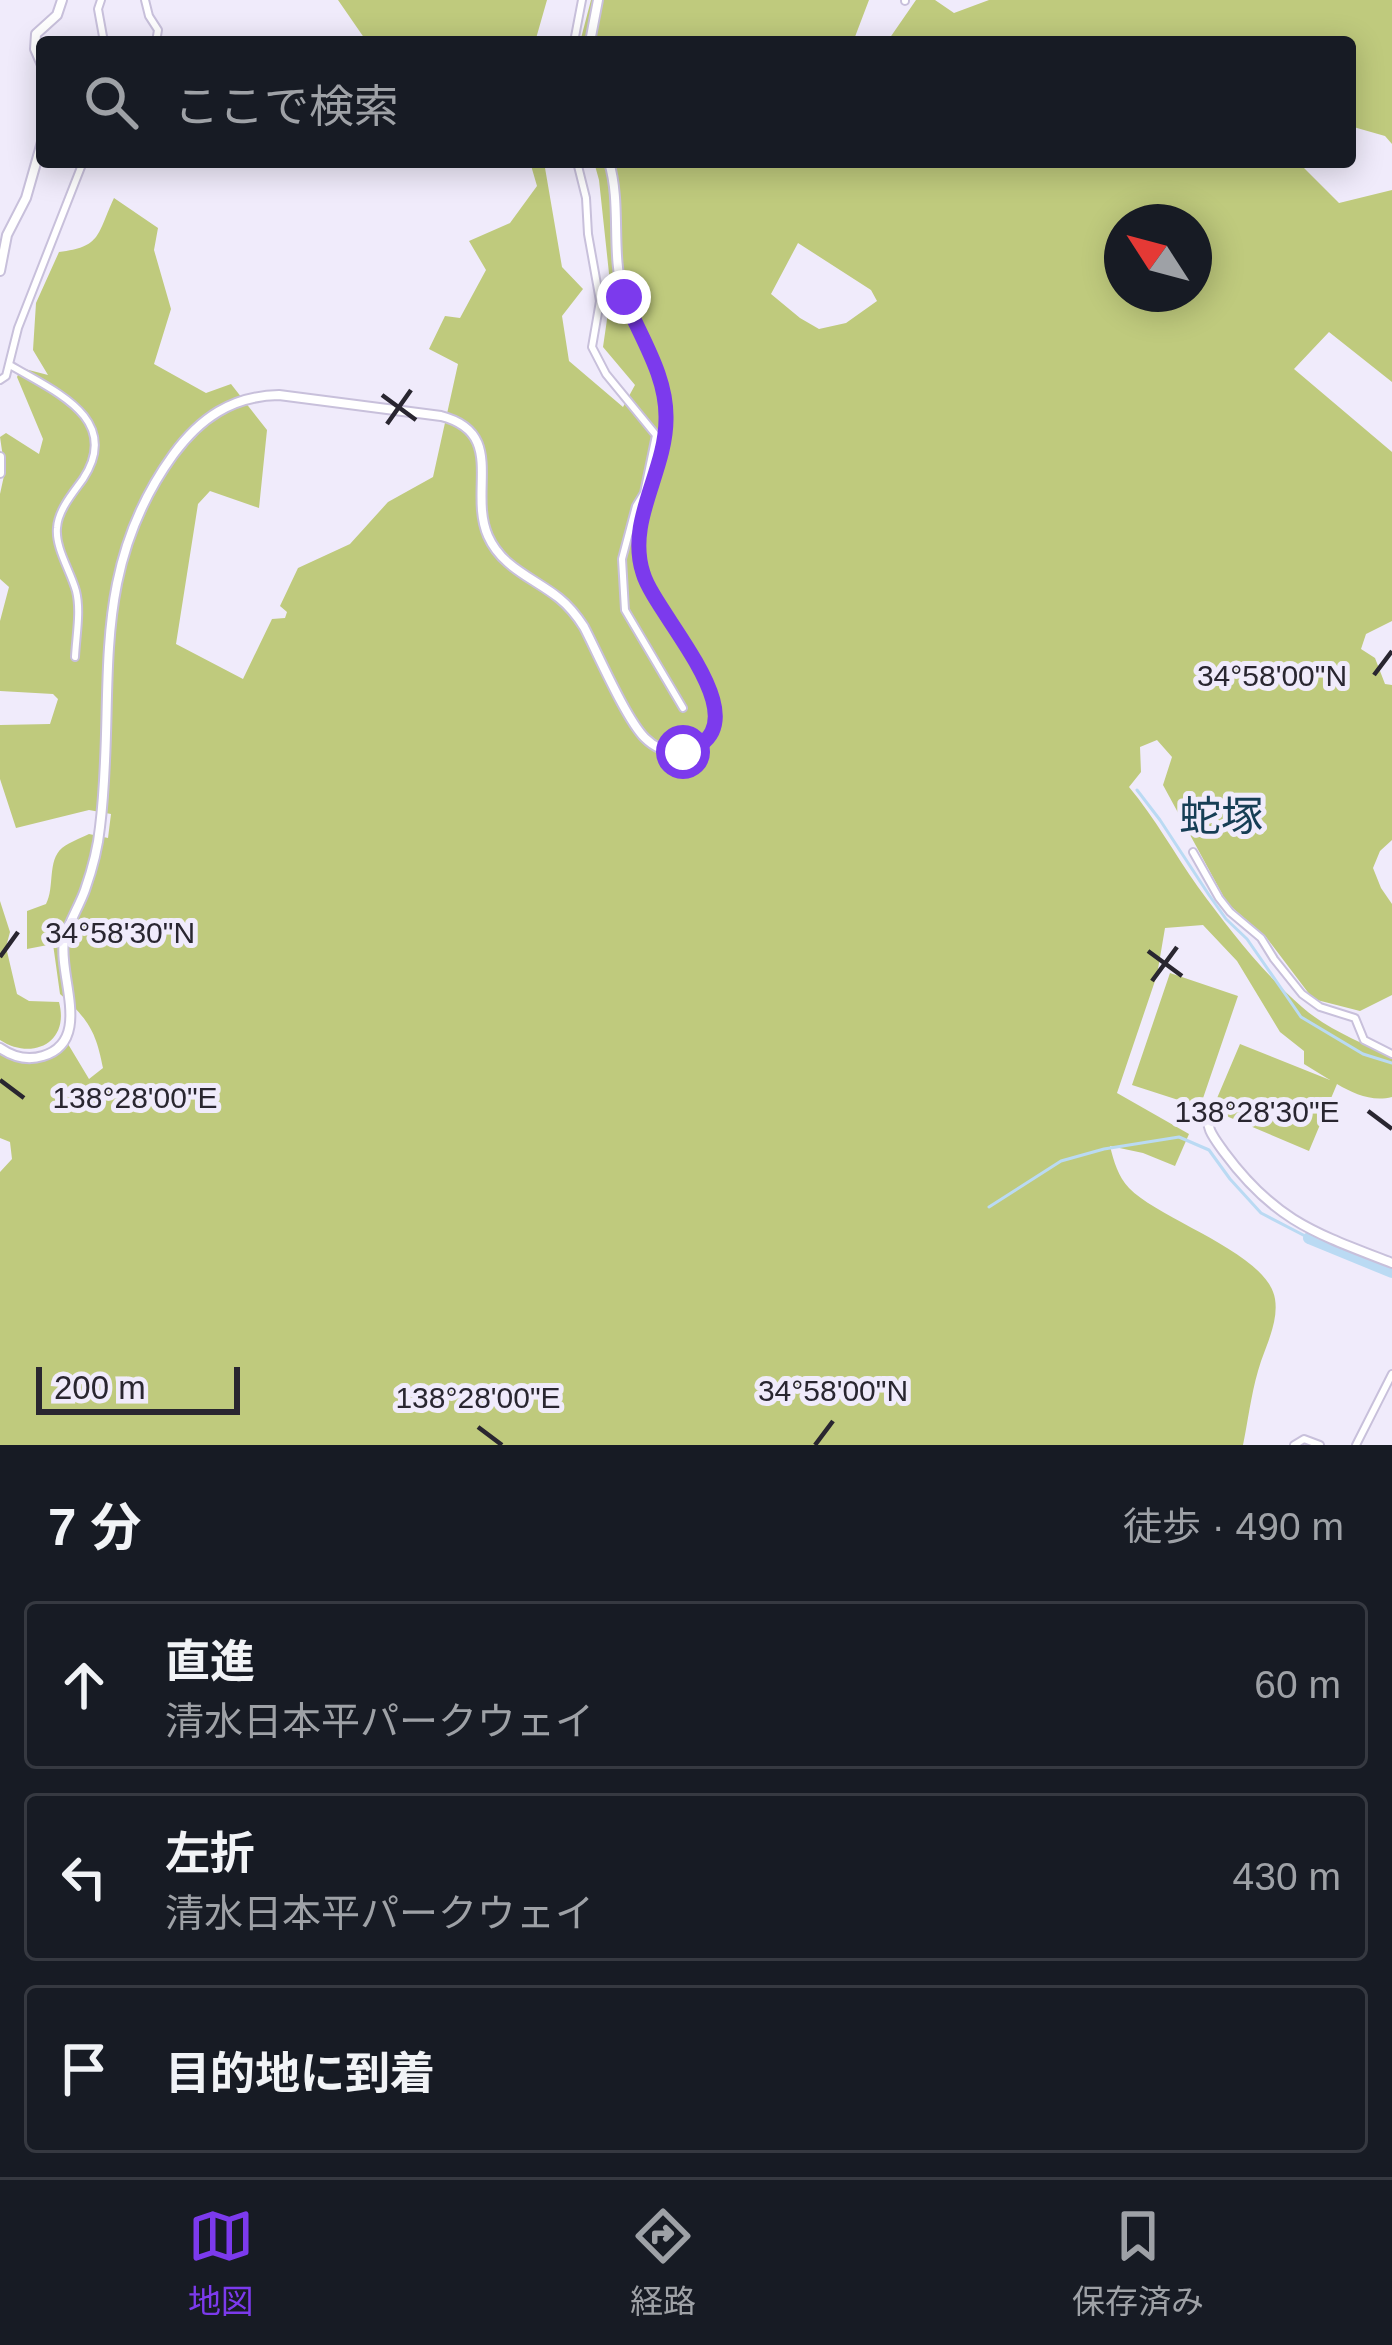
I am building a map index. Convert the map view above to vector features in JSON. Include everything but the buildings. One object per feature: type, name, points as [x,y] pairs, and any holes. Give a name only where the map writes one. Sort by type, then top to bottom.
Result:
[{"type":"street","points":[[36,53],[36,34],[57,15],[62,0]]},
{"type":"street","points":[[101,0],[103,36]]},
{"type":"street","points":[[145,0],[157,36]]},
{"type":"street","points":[[575,36],[582,0]]},
{"type":"street","points":[[591,36],[598,0]]},
{"type":"street","points":[[0,272],[7,235],[26,198],[36,163]]},
{"type":"street","points":[[0,380],[6,376],[18,328],[81,168]]},
{"type":"street","points":[[578,168],[600,301],[592,347],[606,374],[656,435],[644,493],[622,559],[625,610],[682,709]]},
{"type":"street","points":[[0,1048],[17,1057],[36,1058],[51,1053],[70,1027],[64,942],[86,889],[100,832],[111,608],[130,533],[178,448],[206,418],[230,404],[253,397],[298,397],[454,420],[479,445],[483,520],[497,552],[561,599],[578,618],[644,737],[669,752],[683,752],[700,745],[710,734],[717,708],[713,693],[650,592],[640,561],[642,517],[663,454],[667,412],[660,376],[624,297],[610,168]]},
{"type":"street","points":[[10,364],[76,405],[95,434],[97,448],[90,468],[61,512],[56,532],[78,596],[75,657]]},
{"type":"street","points":[[0,457],[0,473]]},
{"type":"street","points":[[1193,852],[1219,898],[1261,938],[1301,994],[1319,1007],[1355,1018],[1364,1040],[1392,1054]]},
{"type":"street","points":[[1208,1111],[1210,1132],[1264,1200],[1321,1235],[1392,1263]]},
{"type":"street","points":[[1356,1445],[1392,1374]]},
{"type":"street","points":[[1294,1445],[1304,1439],[1320,1445]]},
{"type":"green space","points":[[338,0],[547,0],[537,36],[363,36]]},
{"type":"green space","points":[[591,0],[869,0],[855,36],[582,36]]},
{"type":"green space","points":[[916,0],[935,0],[954,13],[989,0],[1392,0],[1392,144],[1385,136],[1356,128],[1356,36],[891,36]]},
{"type":"green space","points":[[532,168],[545,168],[562,267],[583,289],[562,316],[569,361],[623,407],[635,385],[603,347],[611,292],[596,168],[1304,168],[1339,203],[1392,190],[1392,382],[1329,332],[1294,369],[1392,452],[1392,621],[1366,634],[1361,649],[1375,658],[1385,684],[1392,685],[1392,840],[1380,851],[1373,868],[1392,904],[1392,995],[1360,1011],[1313,999],[1266,937],[1227,903],[1163,785],[1172,757],[1157,740],[1140,747],[1141,772],[1129,787],[1210,903],[1273,979],[1322,1022],[1392,1057],[1392,1097],[1363,1096],[1337,1084],[1309,1151],[1212,1110],[1240,1044],[1330,1080],[1304,1064],[1304,1051],[1280,1032],[1237,961],[1203,925],[1165,928],[1157,975],[1117,1093],[1189,1134],[1175,1166],[1110,1146],[1129,1188],[1234,1252],[1268,1282],[1275,1299],[1275,1318],[1243,1445],[0,1445],[0,1172],[12,1159],[10,1142],[0,1138],[0,1053],[35,1060],[68,1044],[89,1079],[103,1068],[89,1026],[60,994],[53,944],[27,949],[27,911],[46,904],[57,853],[89,834],[108,838],[111,814],[89,810],[16,828],[0,779],[0,725],[50,724],[58,699],[53,694],[0,691],[0,621],[9,587],[0,579],[0,494],[5,471],[0,437],[6,433],[39,454],[43,439],[17,377],[21,368],[48,375],[33,350],[36,303],[59,252],[91,242],[114,198],[158,228],[154,250],[171,309],[154,364],[206,393],[231,384],[267,430],[259,508],[210,491],[198,504],[176,644],[243,679],[272,619],[285,618],[287,612],[280,606],[298,568],[350,544],[388,502],[433,477],[458,364],[429,349],[445,316],[460,318],[486,270],[469,241],[510,223],[537,186]],"holes":[[[798,243],[871,290],[877,301],[846,323],[819,329],[771,294]]]},
{"type":"green space","points":[[0,901],[10,932],[6,947],[17,994],[29,1001],[59,1002],[61,1016],[54,1038],[36,1048],[0,1040]]},
{"type":"green space","points":[[1170,973],[1238,996],[1200,1107],[1132,1085]]},
{"type":"waterway","points":[[1137,790],[1301,1017],[1363,1054],[1392,1063]]},
{"type":"waterway","points":[[989,1207],[1061,1161],[1179,1137],[1209,1150],[1261,1213],[1309,1238]]},
{"type":"waterway","points":[[1309,1238],[1392,1272]]},
{"type":"district","name":"蛇塚","points":[[1221,816]]},
{"type":"route","points":[[624,297],[660,376],[667,412],[663,454],[638,540],[642,571],[650,592],[710,686],[717,708],[706,740],[683,752]]}]
